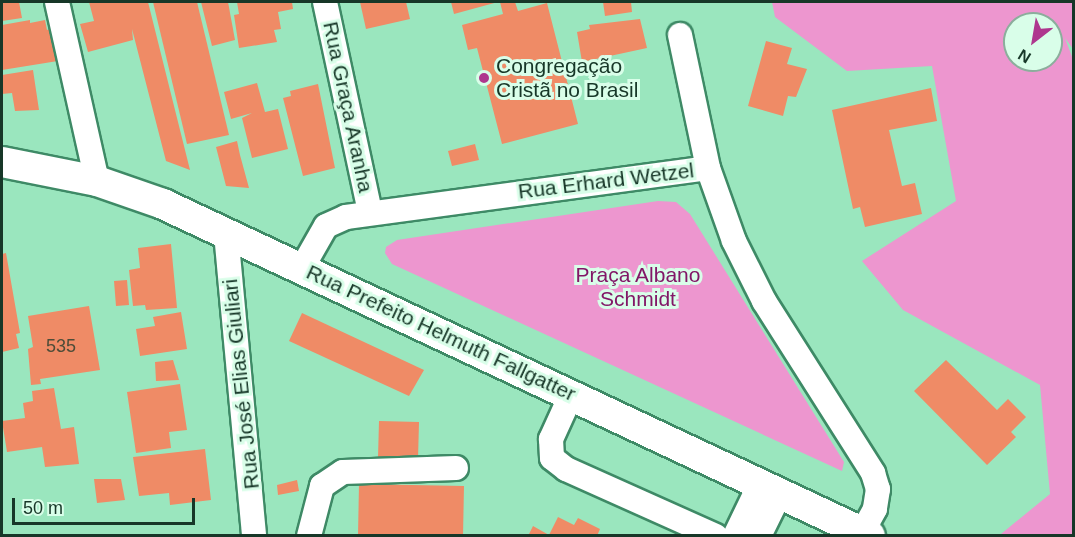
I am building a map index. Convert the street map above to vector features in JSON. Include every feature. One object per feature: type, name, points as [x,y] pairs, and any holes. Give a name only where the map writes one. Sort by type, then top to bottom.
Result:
[{"type":"main road","name":"Rua Prefeito Helmuth Fallgatter","points":[[2,162],[97,181],[163,204],[572,393],[866,534]]},
{"type":"street","points":[[57,2],[97,181]]},
{"type":"street","name":"Rua Graça Aranha","points":[[326,2],[370,212]]},
{"type":"street","points":[[680,35],[708,168]]},
{"type":"street","name":"Rua Erhard Wetzel","points":[[302,268],[326,226],[345,216],[708,168],[734,242],[764,301],[873,473],[878,489],[875,509],[866,534]]},
{"type":"street","name":"Rua José Elias Giuliari","points":[[225,233],[254,536]]},
{"type":"street","points":[[572,393],[551,439],[552,458],[566,469],[716,536]]},
{"type":"street","points":[[309,536],[322,486],[343,472],[456,468]]},
{"type":"street","points":[[735,536],[771,487]]},
{"type":"street","points":[[759,536],[771,487]]},
{"type":"green space","points":[[772,2],[1073,2],[1073,49],[1065,38],[1074,62],[1073,535],[1001,534],[1050,494],[1040,385],[903,310],[862,261],[956,201],[932,66],[847,71],[775,17]]},
{"type":"green space","name":"Praça Albano Schmidt","points":[[658,201],[676,202],[690,214],[844,462],[842,471],[392,264],[385,253],[386,247],[397,240]]},
{"type":"building","points":[[2,2],[19,2],[22,18],[2,21]]},
{"type":"building","points":[[89,2],[148,2],[190,170],[166,161],[132,29],[133,40],[88,52],[80,24],[94,21]]},
{"type":"building","points":[[153,2],[197,2],[229,135],[187,144]]},
{"type":"building","points":[[201,2],[228,2],[235,40],[212,46]]},
{"type":"building","points":[[237,2],[292,2],[293,9],[278,12],[281,29],[274,30],[277,42],[239,48],[234,15],[239,14]]},
{"type":"building","points":[[360,2],[406,2],[410,19],[366,29]]},
{"type":"building","points":[[451,2],[498,2],[454,14]]},
{"type":"building","points":[[500,2],[515,2],[518,11],[547,3],[578,124],[502,144],[477,48],[468,50],[462,25],[503,14]]},
{"type":"building","points":[[603,2],[631,2],[632,12],[605,16]]},
{"type":"building","points":[[640,19],[647,48],[582,62],[577,32],[590,29],[589,25]]},
{"type":"building","points":[[30,20],[30,23],[45,20],[47,30],[57,27],[64,60],[2,70],[2,25]]},
{"type":"building","points":[[766,41],[792,48],[787,64],[807,69],[796,97],[788,96],[783,116],[748,106]]},
{"type":"building","points":[[33,70],[39,110],[15,111],[12,93],[2,94],[2,75]]},
{"type":"building","points":[[257,83],[265,112],[278,109],[288,149],[252,158],[242,118],[252,113],[231,119],[224,92]]},
{"type":"building","points":[[318,84],[335,168],[303,176],[283,98],[291,96],[290,91]]},
{"type":"building","points":[[931,88],[937,121],[889,130],[902,186],[915,183],[922,214],[865,227],[860,207],[853,209],[832,110]]},
{"type":"building","points":[[237,141],[249,188],[226,186],[216,147]]},
{"type":"building","points":[[475,144],[479,160],[452,166],[448,151]]},
{"type":"building","points":[[171,244],[177,308],[146,310],[145,305],[133,306],[129,270],[140,268],[138,248]]},
{"type":"building","points":[[6,253],[20,333],[16,334],[19,348],[2,352],[2,254]]},
{"type":"building","points":[[127,280],[129,305],[116,306],[114,281]]},
{"type":"building","points":[[89,306],[100,370],[40,379],[41,384],[31,385],[28,349],[33,347],[28,316]]},
{"type":"building","points":[[181,312],[187,349],[140,356],[136,329],[155,326],[153,317]]},
{"type":"building","points":[[302,313],[424,370],[409,396],[289,341]]},
{"type":"building","points":[[173,360],[179,380],[156,381],[155,362]]},
{"type":"building","points":[[946,360],[997,410],[1008,399],[1026,417],[1011,432],[1016,437],[987,465],[914,391]]},
{"type":"building","points":[[180,384],[187,430],[169,432],[171,448],[136,453],[127,392]]},
{"type":"building","points":[[54,388],[61,429],[74,427],[79,464],[45,467],[42,447],[7,452],[2,421],[25,418],[23,403],[33,401],[32,391]]},
{"type":"building","points":[[379,421],[419,422],[418,459],[378,458]]},
{"type":"building","points":[[205,449],[211,500],[170,505],[169,493],[139,496],[133,457]]},
{"type":"building","points":[[94,479],[121,479],[125,500],[97,503]]},
{"type":"building","points":[[297,480],[299,491],[278,495],[277,485]]},
{"type":"building","points":[[359,484],[464,486],[463,536],[358,536]]},
{"type":"building","points":[[558,517],[574,525],[578,518],[600,529],[597,536],[528,536],[533,526],[549,535]]},
{"type":"place","name":"Congregação Cristã no Brasil","points":[[484,78]]}]
